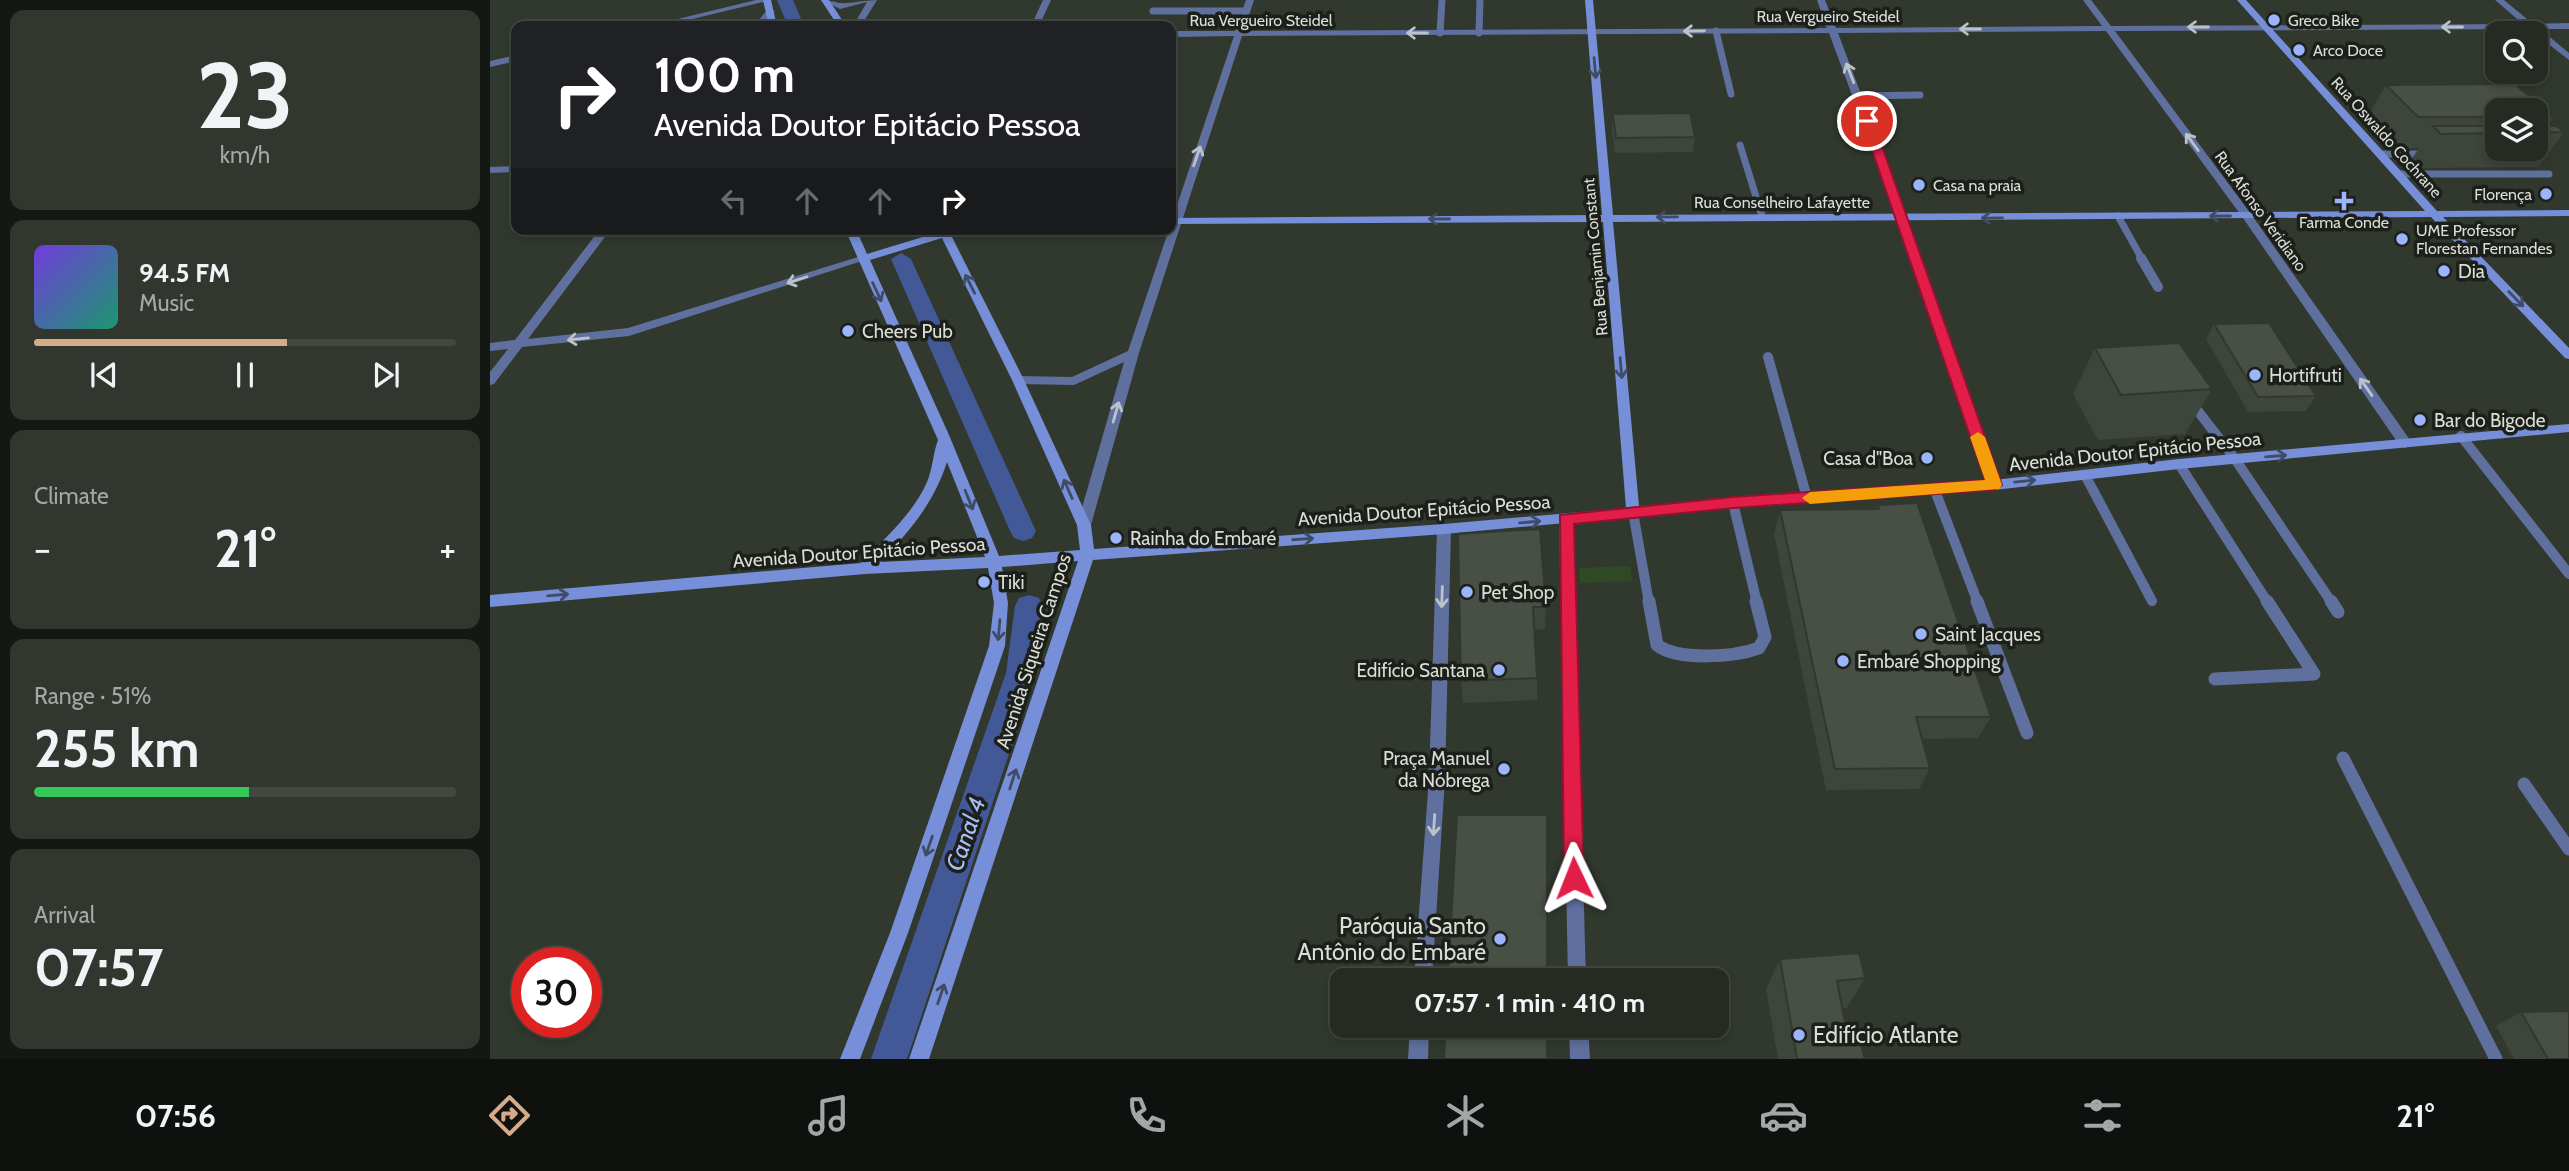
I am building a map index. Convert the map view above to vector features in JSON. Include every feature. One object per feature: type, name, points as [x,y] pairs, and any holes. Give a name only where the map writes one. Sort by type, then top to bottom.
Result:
[{"type":"main road","points":[[767,0],[772,21]]},
{"type":"main road","points":[[825,0],[839,21]]},
{"type":"main road","name":"Rua Benjamin Constant","points":[[1589,0],[1633,512]]},
{"type":"main road","name":"Rua Oswaldo Cochrane","points":[[2241,0],[2435,215],[2569,355]]},
{"type":"main road","name":"Rua Conselheiro Lafayette","points":[[1176,221],[1762,216],[1903,219],[2569,213]]},
{"type":"main road","name":"Avenida Siqueira Campos","points":[[850,1059],[898,933],[997,646],[1001,603],[994,562],[943,435],[852,235]]},
{"type":"main road","points":[[862,259],[935,235]]},
{"type":"main road","name":"Avenida Siqueira Campos","points":[[919,1059],[1088,554],[1084,525],[1018,380],[946,235]]},
{"type":"main road","name":"Avenida Doutor Epitácio Pessoa","points":[[490,601],[865,568],[994,562],[1444,529],[1733,503],[1994,485],[2461,436],[2569,429]]},
{"type":"main road","points":[[865,568],[899,533],[935,482],[942,465],[943,435]]},
{"type":"street","points":[[675,21],[767,0]]},
{"type":"street","points":[[825,0],[840,6],[866,0]]},
{"type":"street","points":[[860,21],[873,0]]},
{"type":"street","points":[[1037,21],[1046,0]]},
{"type":"street","points":[[1176,212],[1250,0]]},
{"type":"street","points":[[1821,0],[1903,219],[1994,485]]},
{"type":"street","name":"Rua Afonso Veridiano","points":[[2087,0],[2247,216],[2405,443]]},
{"type":"street","points":[[2499,0],[2525,21]]},
{"type":"street","points":[[762,21],[771,11]]},
{"type":"street","name":"Rua Vergueiro Steidel","points":[[1176,34],[2485,26]]},
{"type":"street","name":"Rua Vergueiro Steidel","points":[[2548,26],[2569,26]]},
{"type":"street","points":[[2548,40],[2569,57]]},
{"type":"street","points":[[490,64],[511,59]]},
{"type":"street","points":[[490,170],[511,169]]},
{"type":"street","points":[[490,381],[602,235]]},
{"type":"street","points":[[1084,525],[1169,235]]},
{"type":"street","points":[[490,347],[517,346],[641,329],[862,259]]},
{"type":"street","points":[[1018,380],[1074,381],[1133,353]]},
{"type":"street","points":[[1566,519],[1577,968]]},
{"type":"street","points":[[1424,968],[1437,778],[1444,529]]},
{"type":"street","points":[[1418,1059],[1419,1038]]},
{"type":"street","points":[[1579,1038],[1580,1059]]},
{"type":"lane","points":[[1440,33],[1442,0]]},
{"type":"lane","points":[[1479,33],[1480,0]]},
{"type":"lane","points":[[1153,11],[1246,11]]},
{"type":"lane","points":[[1716,31],[1731,94]]},
{"type":"lane","points":[[1859,96],[1920,95]]},
{"type":"lane","points":[[1740,145],[1762,216]]},
{"type":"lane","points":[[2381,154],[2435,154]]},
{"type":"lane","points":[[2398,174],[2549,174]]},
{"type":"lane","points":[[2118,216],[2158,287]]},
{"type":"lane","points":[[1768,357],[1807,498]]},
{"type":"lane","points":[[2185,394],[2235,459],[2338,612]]},
{"type":"lane","points":[[2461,436],[2569,574]]},
{"type":"lane","points":[[2179,464],[2314,674],[2215,679]]},
{"type":"lane","points":[[2085,475],[2152,601]]},
{"type":"lane","points":[[1934,488],[2027,733]]},
{"type":"lane","points":[[1633,512],[1657,645],[1661,650],[1677,655],[1751,651],[1759,648],[1765,637],[1733,503]]},
{"type":"lane","points":[[2343,758],[2496,1059]]},
{"type":"lane","points":[[2524,784],[2569,849]]},
{"type":"green space","points":[[1630,566],[1632,581],[1580,583],[1579,568]]},
{"type":"building","points":[[2515,84],[2532,98],[2485,98],[2485,117],[2418,117],[2386,85]]},
{"type":"building","points":[[1690,113],[1695,137],[1616,138],[1613,114]]},
{"type":"building","points":[[2433,126],[2485,126],[2485,133],[2441,134]]},
{"type":"building","points":[[2548,126],[2556,126],[2564,132],[2548,133]]},
{"type":"building","points":[[2269,323],[2316,396],[2258,397],[2214,324]]},
{"type":"building","points":[[2179,343],[2212,389],[2121,395],[2095,348]]},
{"type":"building","points":[[1917,503],[1991,717],[1916,717],[1930,768],[1835,769],[1780,510],[1879,509],[1878,505]]},
{"type":"building","points":[[1540,529],[1546,607],[1533,607],[1537,678],[1461,681],[1458,534]]},
{"type":"building","name":"Paróquia Santo Antônio do Embaré","points":[[1457,815],[1547,815],[1547,968],[1449,968]]},
{"type":"building","points":[[1859,953],[1865,978],[1837,981],[1849,1044],[1861,1044],[1865,1059],[1797,1059],[1780,959]]},
{"type":"building","points":[[2569,1011],[2569,1059],[2548,1059],[2521,1012]]},
{"type":"building","points":[[1445,1038],[1547,1038],[1547,1059],[1444,1059]]},
{"type":"waterway","name":"Canal 4","points":[[785,0],[794,21]]},
{"type":"waterway","name":"Canal 4","points":[[901,259],[1023,531]]},
{"type":"waterway","name":"Canal 4","points":[[889,1059],[1021,673],[1029,606]]},
{"type":"slow traffic","points":[[1810,498],[1994,485],[1978,437]]},
{"type":"place","name":"Greco Bike","points":[[2274,20]]},
{"type":"place","name":"Arco Doce","points":[[2299,50]]},
{"type":"place","name":"Casa na praia","points":[[1919,185]]},
{"type":"place","name":"Florença","points":[[2546,194]]},
{"type":"place","name":"Farma Conde","points":[[2344,201]]},
{"type":"place","name":"UME Professor Florestan Fernandes","points":[[2402,239]]},
{"type":"place","name":"Dia","points":[[2444,271]]},
{"type":"place","name":"Cheers Pub","points":[[848,331]]},
{"type":"place","name":"Hortifruti","points":[[2255,375]]},
{"type":"place","name":"Bar do Bigode","points":[[2420,420]]},
{"type":"place","name":"Casa d\"Boa","points":[[1927,458]]},
{"type":"place","name":"Rainha do Embaré","points":[[1116,538]]},
{"type":"place","name":"Tiki","points":[[984,582]]},
{"type":"place","name":"Pet Shop","points":[[1467,592]]},
{"type":"place","name":"Saint Jacques","points":[[1921,634]]},
{"type":"place","name":"Embaré Shopping","points":[[1843,661]]},
{"type":"place","name":"Edifício Santana","points":[[1499,670]]},
{"type":"place","name":"Praça Manuel da Nóbrega","points":[[1504,769]]},
{"type":"place","name":"Paróquia Santo Antônio do Embaré","points":[[1500,939]]},
{"type":"place","name":"Edifício Atlante","points":[[1799,1035]]},
{"type":"route","points":[[1574,878],[1566,519],[1733,503],[1994,485],[1867,121]]}]
